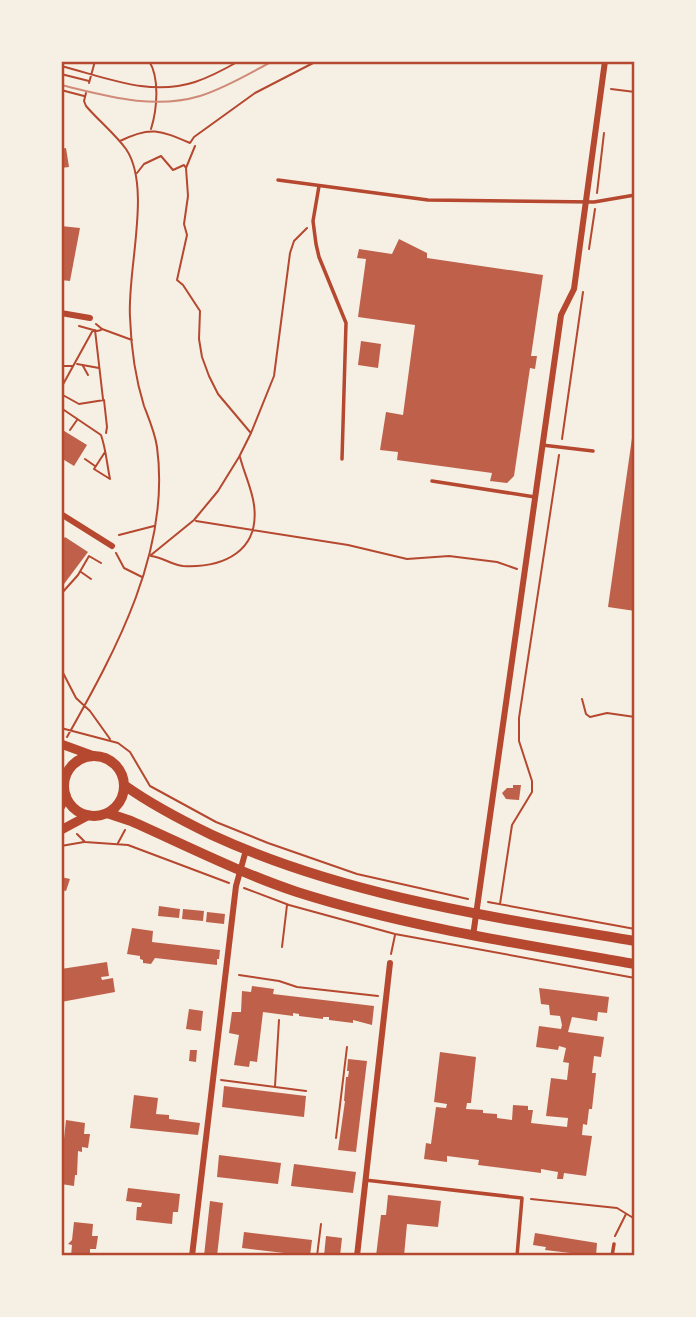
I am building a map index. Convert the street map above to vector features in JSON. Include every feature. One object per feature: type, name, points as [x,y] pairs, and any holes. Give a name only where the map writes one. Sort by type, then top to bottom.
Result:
[{"type":"main road","points":[[61,744],[94,756]]},
{"type":"main road","points":[[89,815],[75,808],[66,795],[63,782],[72,766],[82,758],[94,756],[105,757],[114,763],[123,776],[120,803],[107,813]]},
{"type":"main road","points":[[124,785],[158,808],[246,850],[351,884],[477,913],[635,942]]},
{"type":"main road","points":[[61,806],[66,795]]},
{"type":"main road","points":[[65,828],[89,815],[107,813],[293,891],[334,903],[473,936],[635,964]]},
{"type":"street","points":[[473,936],[561,315],[574,289],[605,61]]},
{"type":"street","points":[[61,313],[90,318]]},
{"type":"street","points":[[61,514],[112,546]]},
{"type":"street","points":[[192,1256],[236,886],[246,850]]},
{"type":"street","points":[[357,1256],[390,963]]},
{"type":"lane","points":[[278,180],[428,200],[586,202],[635,195]]},
{"type":"lane","points":[[319,186],[313,221],[319,257],[346,323],[342,459]]},
{"type":"lane","points":[[542,445],[593,451]]},
{"type":"lane","points":[[432,481],[535,497]]},
{"type":"lane","points":[[365,1181],[522,1198],[517,1256]]},
{"type":"lane","points":[[612,1256],[614,1244]]},
{"type":"path","points":[[61,74],[89,82],[94,61]]},
{"type":"path","points":[[149,61],[154,69],[155,82],[154,117],[150,130]]},
{"type":"path","points":[[61,66],[144,87],[194,82],[239,61]]},
{"type":"path","points":[[119,142],[150,130],[166,132],[190,143],[194,137],[255,93],[317,61]]},
{"type":"path","points":[[61,90],[86,94],[86,106],[127,150],[136,173],[139,194],[129,297],[132,340],[135,368],[157,445],[159,485],[150,556],[143,577],[116,644],[70,731]]},
{"type":"path","points":[[616,90],[635,92]]},
{"type":"path","points":[[195,146],[186,168],[188,196],[184,224],[187,235],[177,280],[200,311],[199,339],[209,376],[218,394],[251,433]]},
{"type":"path","points":[[136,173],[144,164],[161,156],[173,170],[184,165],[186,168]]},
{"type":"path","points":[[150,556],[194,520],[218,491],[251,433],[274,376],[290,253],[294,241],[313,221]]},
{"type":"path","points":[[500,904],[512,825],[532,792],[532,781],[519,741],[519,718],[583,291]]},
{"type":"path","points":[[90,318],[102,329],[132,340]]},
{"type":"path","points":[[61,388],[94,330],[106,433]]},
{"type":"path","points":[[61,366],[83,365],[100,369]]},
{"type":"path","points":[[83,365],[88,375]]},
{"type":"path","points":[[61,394],[79,404],[104,400]]},
{"type":"path","points":[[61,408],[101,435],[105,452],[110,479],[94,469],[105,452]]},
{"type":"path","points":[[70,430],[78,419]]},
{"type":"path","points":[[150,556],[185,566],[210,564],[242,550],[253,530],[254,503],[239,457]]},
{"type":"path","points":[[85,459],[96,466]]},
{"type":"path","points":[[194,520],[348,545],[407,559],[449,556],[497,562],[509,565],[540,586]]},
{"type":"path","points":[[119,535],[155,526]]},
{"type":"path","points":[[112,546],[124,568],[143,577]]},
{"type":"path","points":[[61,594],[89,556],[101,563]]},
{"type":"path","points":[[80,571],[91,579]]},
{"type":"path","points":[[61,669],[76,698],[90,711],[111,740]]},
{"type":"path","points":[[582,699],[586,714],[590,717],[607,713],[635,717]]},
{"type":"path","points":[[61,728],[111,740],[130,752],[150,786],[216,822],[278,847],[357,874],[479,901],[635,929]]},
{"type":"path","points":[[65,828],[85,842]]},
{"type":"path","points":[[61,846],[85,842],[128,845],[288,904],[395,934],[635,978]]},
{"type":"path","points":[[282,947],[288,904]]},
{"type":"path","points":[[390,963],[395,934]]},
{"type":"path","points":[[239,975],[279,981],[297,987],[386,997]]},
{"type":"path","points":[[275,1087],[279,1020]]},
{"type":"path","points":[[336,1138],[347,1046]]},
{"type":"path","points":[[213,1079],[306,1091]]},
{"type":"path","points":[[522,1198],[617,1208],[635,1219]]},
{"type":"path","points":[[615,1232],[626,1214]]},
{"type":"path","points":[[317,1256],[321,1224]]},
{"type":"building","points":[[66,148],[69,167],[61,168],[61,149]]},
{"type":"building","points":[[61,226],[80,228],[70,281],[61,280]]},
{"type":"building","points":[[399,239],[427,253],[427,258],[543,275],[531,356],[537,356],[535,369],[530,368],[514,476],[507,483],[490,481],[492,473],[397,460],[398,452],[380,450],[386,412],[403,415],[415,325],[358,317],[366,259],[357,258],[359,249],[392,254]]},
{"type":"building","points":[[361,341],[381,344],[378,368],[358,365]]},
{"type":"building","points":[[61,429],[87,445],[74,466],[61,458]]},
{"type":"building","points":[[635,431],[635,611],[608,607]]},
{"type":"building","points":[[65,537],[88,552],[61,588],[61,542]]},
{"type":"building","points":[[513,785],[521,785],[519,800],[506,799],[502,793],[507,788],[513,788]]},
{"type":"building","points":[[61,877],[70,879],[66,891],[61,890]]},
{"type":"building","points":[[159,906],[180,909],[179,918],[158,916]]},
{"type":"building","points":[[183,909],[204,911],[203,921],[182,919]]},
{"type":"building","points":[[207,912],[225,914],[224,924],[206,922]]},
{"type":"building","points":[[132,928],[153,931],[152,942],[220,950],[217,965],[155,958],[151,964],[143,963],[140,956],[127,954]]},
{"type":"building","points":[[107,962],[109,976],[101,977],[102,980],[113,978],[115,992],[61,1002],[61,969]]},
{"type":"building","points":[[252,986],[274,989],[273,994],[374,1006],[372,1025],[353,1020],[353,1023],[329,1020],[329,1017],[323,1019],[293,1013],[293,1016],[263,1012],[257,1062],[250,1061],[249,1067],[234,1065],[239,1035],[229,1033],[232,1012],[241,1012],[242,991],[251,992]]},
{"type":"building","points":[[539,988],[609,997],[607,1013],[598,1012],[597,1021],[572,1017],[568,1032],[604,1037],[601,1057],[594,1056],[592,1073],[596,1073],[592,1109],[589,1109],[587,1125],[583,1124],[582,1135],[592,1136],[586,1176],[564,1173],[563,1179],[557,1179],[558,1172],[541,1169],[541,1173],[478,1165],[479,1160],[447,1156],[447,1162],[424,1159],[426,1143],[431,1144],[436,1107],[446,1108],[447,1104],[434,1102],[440,1052],[476,1057],[471,1103],[467,1103],[466,1109],[483,1110],[483,1113],[497,1114],[497,1118],[512,1120],[513,1105],[528,1106],[528,1110],[533,1110],[531,1123],[567,1127],[568,1118],[546,1116],[551,1078],[567,1080],[569,1063],[563,1062],[566,1048],[559,1046],[558,1050],[536,1047],[539,1026],[561,1029],[562,1025],[560,1016],[550,1015],[549,1005],[541,1004]]},
{"type":"building","points":[[189,1009],[203,1011],[201,1031],[186,1029]]},
{"type":"building","points":[[190,1050],[197,1050],[196,1062],[189,1061]]},
{"type":"building","points":[[348,1059],[367,1061],[356,1152],[338,1150],[346,1077],[349,1071]]},
{"type":"building","points":[[224,1086],[306,1096],[304,1117],[222,1107]]},
{"type":"building","points":[[134,1095],[158,1098],[156,1114],[169,1115],[169,1119],[200,1123],[198,1135],[130,1128]]},
{"type":"building","points":[[66,1120],[85,1123],[84,1134],[90,1134],[88,1148],[82,1147],[82,1152],[78,1151],[74,1186],[61,1184],[61,1141],[64,1139]]},
{"type":"building","points":[[219,1155],[281,1163],[278,1184],[217,1177]]},
{"type":"building","points":[[294,1164],[356,1172],[353,1193],[291,1186]]},
{"type":"building","points":[[128,1188],[180,1194],[178,1212],[173,1212],[172,1224],[136,1220],[137,1207],[141,1207],[142,1203],[126,1201]]},
{"type":"building","points":[[388,1195],[441,1201],[438,1227],[407,1224],[404,1256],[376,1256],[381,1215],[386,1215]]},
{"type":"building","points":[[210,1201],[223,1203],[217,1256],[204,1256]]},
{"type":"building","points":[[74,1222],[93,1224],[92,1236],[98,1236],[96,1249],[90,1249],[90,1254],[86,1253],[86,1256],[71,1256],[72,1245],[68,1244],[72,1240]]},
{"type":"building","points":[[244,1232],[312,1240],[310,1256],[242,1248]]},
{"type":"building","points":[[535,1233],[597,1243],[596,1256],[545,1250],[546,1247],[533,1245]]},
{"type":"building","points":[[326,1236],[342,1238],[340,1256],[324,1256]]},
{"type":"tram line","points":[[61,85],[130,100],[165,102],[200,96],[219,89],[273,61]]}]
